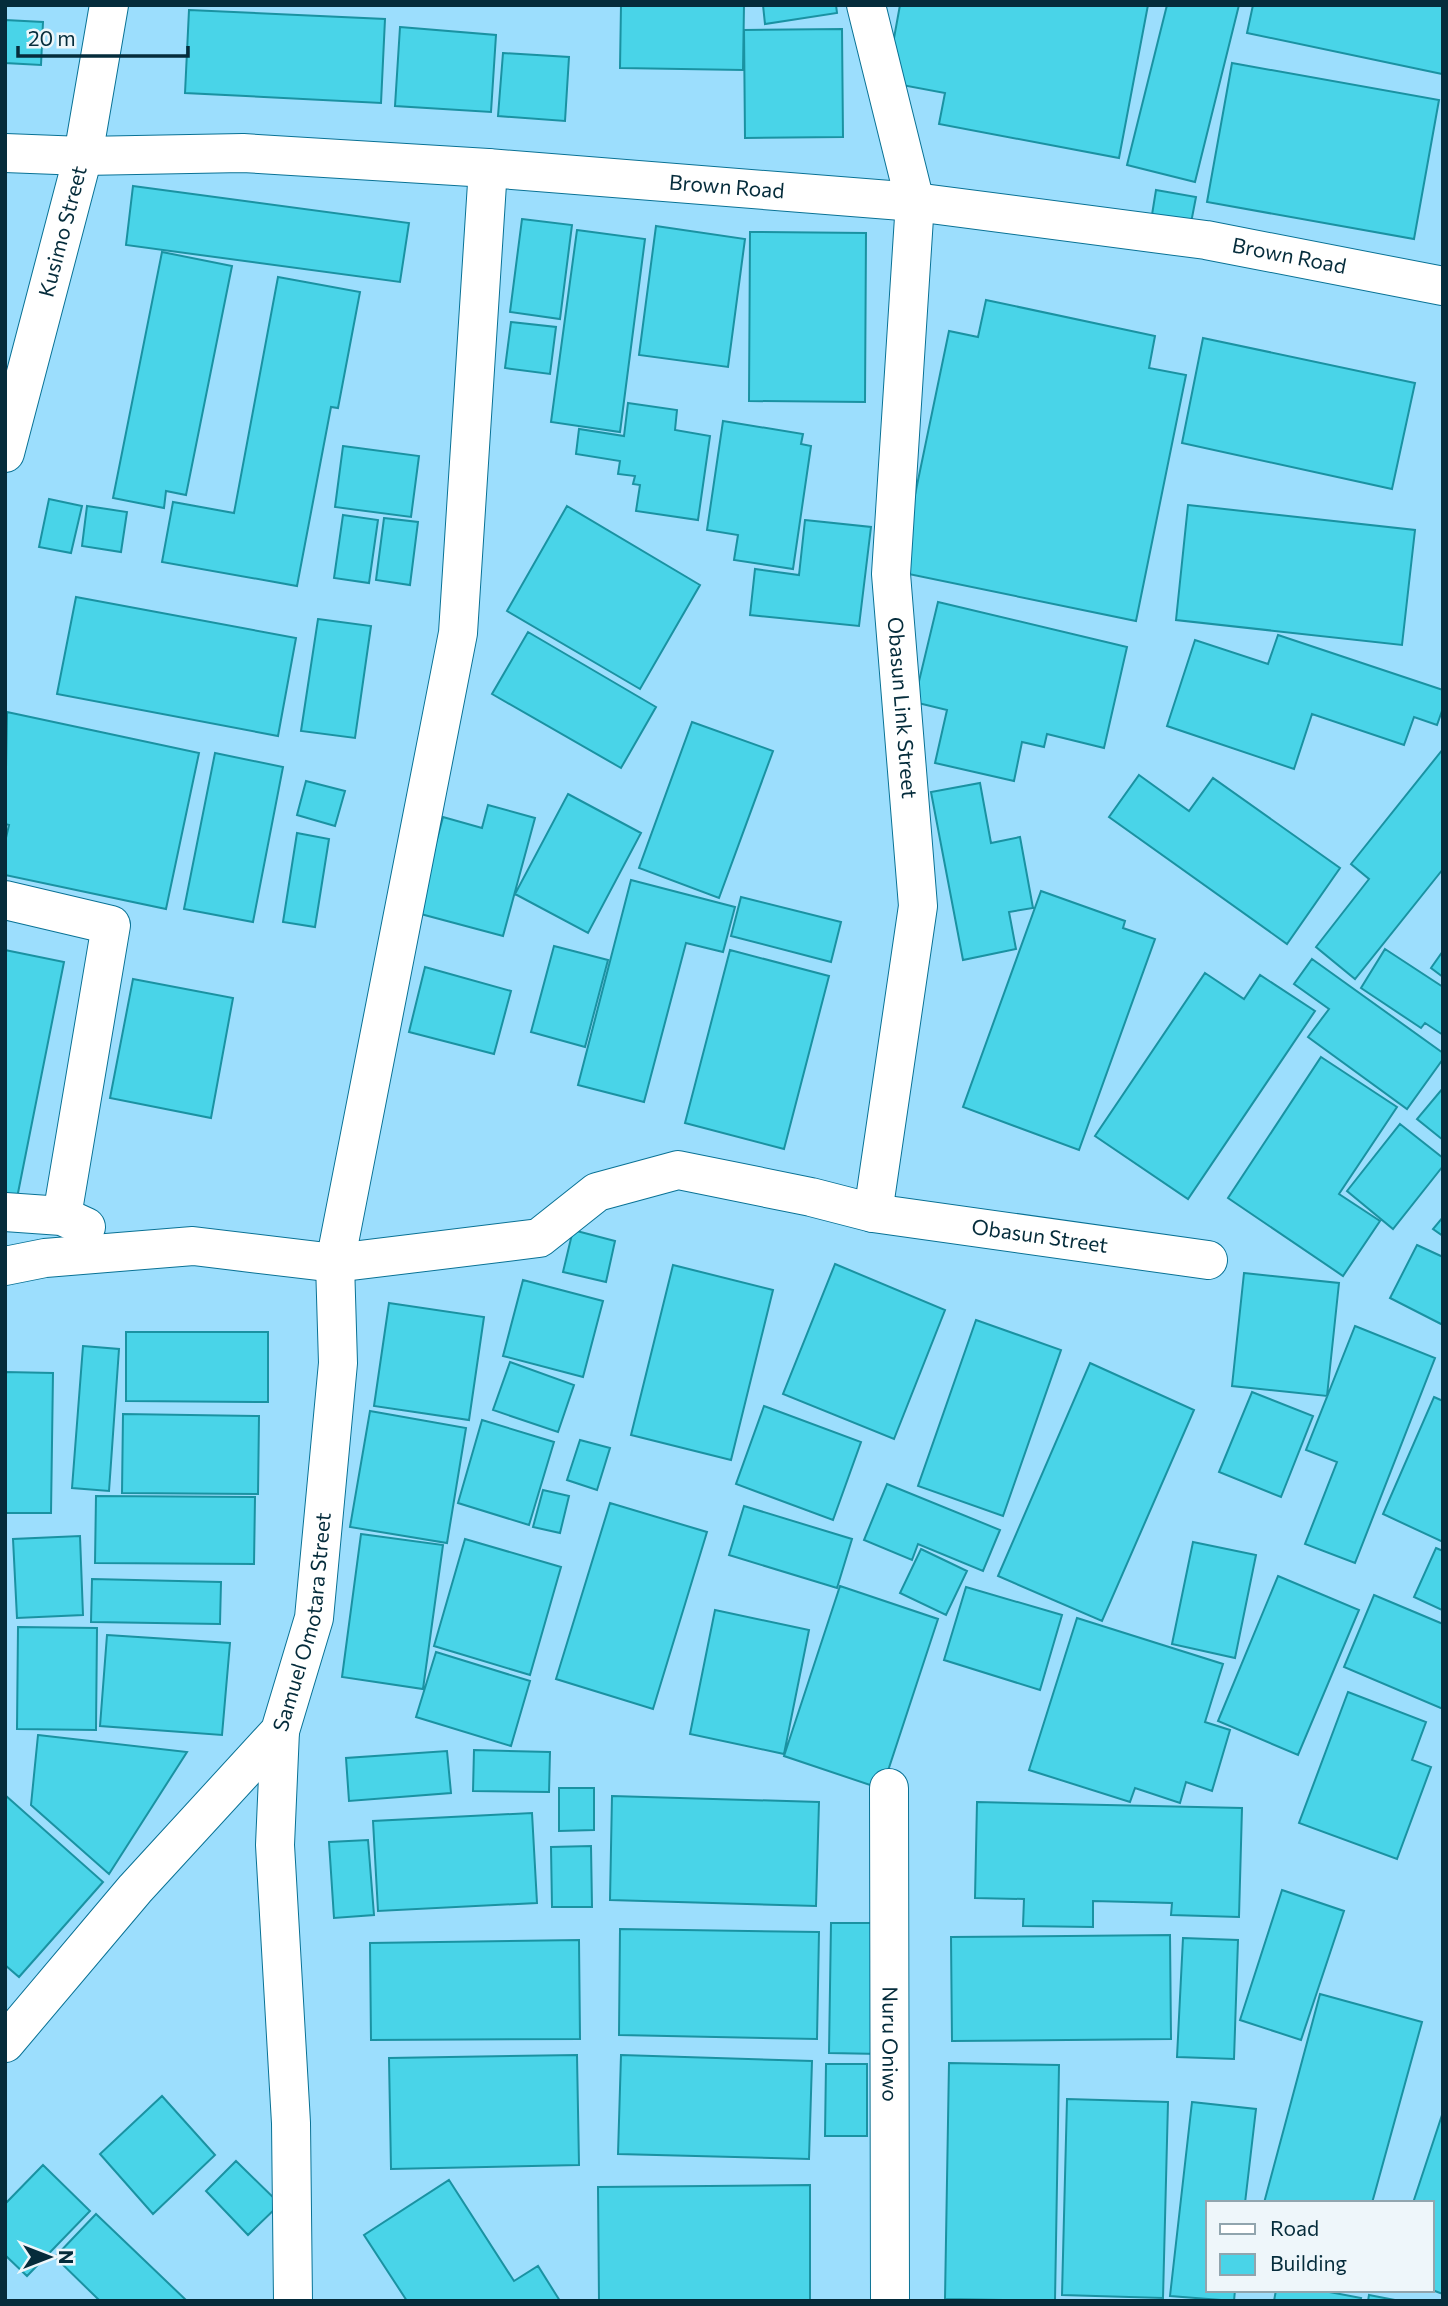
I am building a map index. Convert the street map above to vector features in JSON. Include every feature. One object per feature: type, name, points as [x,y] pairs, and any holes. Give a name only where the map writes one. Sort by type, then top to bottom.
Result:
[{"type":"street","name":"Kusimo Street","points":[[5,453],[83,156],[109,5]]},
{"type":"street","name":"Obasun Link Street","points":[[866,5],[915,202],[891,574],[918,906],[873,1213]]},
{"type":"street","name":"Brown Road","points":[[5,153],[83,156],[243,153],[488,168],[915,202],[1206,240],[1443,286]]},
{"type":"street","name":"Samuel Omotara Street","points":[[5,2043],[135,1889],[280,1731],[314,1618],[338,1363],[335,1264],[458,633],[488,168]]},
{"type":"street","points":[[5,900],[111,925],[62,1216]]},
{"type":"street","name":"Obasun Street","points":[[5,1266],[45,1258],[193,1245],[335,1264],[539,1238],[597,1192],[678,1170],[811,1196],[873,1213],[1208,1260]]},
{"type":"street","points":[[5,1212],[62,1216],[139,1250]]},
{"type":"street","points":[[280,1731],[275,1845],[291,2123],[293,2301]]},
{"type":"street","name":"Nuru Oniwo","points":[[889,1788],[890,2301]]},
{"type":"building","points":[[621,5],[744,5],[743,70],[620,68]]},
{"type":"building","points":[[763,5],[836,5],[837,13],[765,24]]},
{"type":"building","points":[[900,5],[1148,5],[1119,158],[939,124],[945,93],[886,82]]},
{"type":"building","points":[[1167,5],[1239,5],[1195,182],[1127,165]]},
{"type":"building","points":[[1253,5],[1443,5],[1442,74],[1247,33]]},
{"type":"building","points":[[189,10],[385,19],[381,103],[185,93]]},
{"type":"building","points":[[5,20],[43,22],[41,65],[5,63]]},
{"type":"building","points":[[400,27],[496,35],[491,112],[395,106]]},
{"type":"building","points":[[842,29],[843,137],[745,138],[744,30]]},
{"type":"building","points":[[503,53],[569,57],[565,121],[498,116]]},
{"type":"building","points":[[1232,63],[1439,100],[1414,239],[1207,202]]},
{"type":"building","points":[[133,186],[409,223],[400,282],[126,245]]},
{"type":"building","points":[[1156,190],[1196,197],[1190,228],[1151,221]]},
{"type":"building","points":[[522,219],[572,225],[560,319],[510,312]]},
{"type":"building","points":[[656,226],[745,239],[728,367],[639,355]]},
{"type":"building","points":[[577,230],[645,239],[620,432],[551,422]]},
{"type":"building","points":[[750,232],[866,233],[865,402],[749,401]]},
{"type":"building","points":[[162,252],[232,266],[186,495],[166,491],[164,508],[113,498]]},
{"type":"building","points":[[278,277],[360,292],[338,408],[331,407],[297,586],[162,562],[173,502],[234,513]]},
{"type":"building","points":[[986,300],[1155,336],[1149,368],[1186,375],[1136,621],[899,572],[949,331],[978,337]]},
{"type":"building","points":[[511,322],[556,327],[550,374],[505,368]]},
{"type":"building","points":[[1203,338],[1415,383],[1392,489],[1182,443]]},
{"type":"building","points":[[628,403],[677,410],[675,430],[710,436],[698,520],[636,511],[640,485],[633,484],[635,476],[618,474],[620,461],[576,454],[579,429],[624,436]]},
{"type":"building","points":[[723,421],[803,434],[801,444],[811,446],[793,569],[734,560],[738,535],[707,530]]},
{"type":"building","points":[[343,446],[419,456],[411,517],[335,507]]},
{"type":"building","points":[[49,499],[82,506],[71,553],[39,547]]},
{"type":"building","points":[[1188,505],[1415,530],[1402,645],[1176,620]]},
{"type":"building","points":[[87,506],[127,512],[121,552],[82,546]]},
{"type":"building","points":[[567,506],[700,585],[640,689],[507,611]]},
{"type":"building","points":[[343,515],[378,520],[369,583],[334,578]]},
{"type":"building","points":[[384,518],[418,522],[410,585],[376,580]]},
{"type":"building","points":[[805,520],[871,527],[859,626],[750,615],[755,569],[799,575]]},
{"type":"building","points":[[76,597],[296,638],[278,736],[57,694]]},
{"type":"building","points":[[938,602],[1127,647],[1104,748],[1047,734],[1044,747],[1022,742],[1014,781],[935,763],[947,710],[914,702]]},
{"type":"building","points":[[318,619],[371,626],[355,738],[301,731]]},
{"type":"building","points":[[528,632],[656,707],[621,768],[492,694]]},
{"type":"building","points":[[1278,635],[1443,690],[1443,708],[1437,725],[1414,717],[1404,745],[1312,714],[1294,769],[1167,726],[1195,640],[1268,664]]},
{"type":"building","points":[[7,712],[199,753],[166,909],[5,875],[5,842],[9,825],[5,824]]},
{"type":"building","points":[[692,722],[773,751],[719,898],[639,868]]},
{"type":"building","points":[[1443,749],[1443,869],[1355,979],[1316,947],[1369,879],[1351,864]]},
{"type":"building","points":[[215,753],[283,767],[253,922],[184,909]]},
{"type":"building","points":[[1139,775],[1189,811],[1213,778],[1340,868],[1287,944],[1109,817]]},
{"type":"building","points":[[306,781],[345,791],[335,826],[297,815]]},
{"type":"building","points":[[980,783],[991,843],[1020,837],[1033,908],[1009,912],[1016,949],[963,960],[931,792]]},
{"type":"building","points":[[568,794],[641,833],[588,933],[515,894]]},
{"type":"building","points":[[488,805],[535,818],[503,936],[417,913],[443,817],[482,828]]},
{"type":"building","points":[[297,833],[329,839],[315,927],[283,922]]},
{"type":"building","points":[[631,880],[735,907],[723,952],[686,943],[644,1102],[578,1085]]},
{"type":"building","points":[[1041,891],[1125,921],[1123,928],[1155,939],[1079,1150],[963,1107]]},
{"type":"building","points":[[741,897],[841,922],[831,962],[731,936]]},
{"type":"building","points":[[554,946],[608,960],[585,1047],[531,1032]]},
{"type":"building","points":[[1385,949],[1443,987],[1443,1035],[1425,1023],[1421,1028],[1361,988]]},
{"type":"building","points":[[5,950],[64,962],[17,1198],[5,1196]]},
{"type":"building","points":[[730,950],[829,976],[784,1149],[685,1123]]},
{"type":"building","points":[[1443,951],[1443,977],[1431,968]]},
{"type":"building","points":[[1312,959],[1443,1053],[1443,1059],[1407,1109],[1308,1037],[1329,1009],[1294,984]]},
{"type":"building","points":[[425,967],[511,991],[494,1054],[409,1032]]},
{"type":"building","points":[[1205,973],[1244,999],[1260,975],[1315,1011],[1188,1199],[1095,1136]]},
{"type":"building","points":[[133,979],[233,998],[211,1118],[110,1098]]},
{"type":"building","points":[[1321,1057],[1397,1107],[1339,1194],[1380,1221],[1343,1276],[1228,1198]]},
{"type":"building","points":[[1443,1088],[1443,1140],[1417,1119]]},
{"type":"building","points":[[1400,1124],[1443,1158],[1443,1166],[1393,1229],[1347,1191]]},
{"type":"building","points":[[1443,1217],[1443,1236],[1433,1229]]},
{"type":"building","points":[[573,1230],[615,1241],[606,1282],[563,1272]]},
{"type":"building","points":[[1417,1245],[1443,1257],[1443,1325],[1390,1298]]},
{"type":"building","points":[[835,1264],[945,1310],[894,1439],[783,1394]]},
{"type":"building","points":[[673,1265],[773,1290],[731,1460],[631,1435]]},
{"type":"building","points":[[1244,1273],[1339,1283],[1327,1396],[1232,1386]]},
{"type":"building","points":[[523,1280],[603,1301],[583,1377],[503,1356]]},
{"type":"building","points":[[389,1303],[484,1317],[469,1420],[374,1406]]},
{"type":"building","points":[[976,1320],[1061,1350],[1003,1516],[918,1486]]},
{"type":"building","points":[[1355,1326],[1435,1358],[1355,1563],[1305,1544],[1337,1462],[1306,1450]]},
{"type":"building","points":[[126,1332],[268,1332],[268,1402],[126,1401]]},
{"type":"building","points":[[83,1346],[119,1349],[109,1491],[72,1488]]},
{"type":"building","points":[[510,1362],[574,1385],[558,1432],[493,1410]]},
{"type":"building","points":[[1090,1363],[1194,1410],[1102,1621],[998,1576]]},
{"type":"building","points":[[5,1372],[53,1373],[51,1513],[5,1513]]},
{"type":"building","points":[[1252,1392],[1313,1416],[1281,1497],[1219,1472]]},
{"type":"building","points":[[1434,1397],[1443,1401],[1443,1542],[1383,1514]]},
{"type":"building","points":[[764,1406],[861,1442],[833,1520],[736,1484]]},
{"type":"building","points":[[370,1411],[466,1428],[447,1543],[350,1527]]},
{"type":"building","points":[[123,1414],[259,1416],[258,1494],[122,1493]]},
{"type":"building","points":[[482,1420],[554,1442],[529,1525],[458,1503]]},
{"type":"building","points":[[580,1440],[610,1448],[597,1490],[567,1480]]},
{"type":"building","points":[[887,1484],[1000,1530],[983,1571],[918,1544],[912,1560],[864,1540]]},
{"type":"building","points":[[543,1490],[569,1496],[560,1533],[533,1527]]},
{"type":"building","points":[[96,1496],[255,1497],[254,1564],[95,1563]]},
{"type":"building","points":[[610,1503],[707,1532],[653,1709],[556,1679]]},
{"type":"building","points":[[744,1506],[852,1539],[837,1588],[729,1555]]},
{"type":"building","points":[[361,1534],[443,1545],[423,1689],[342,1677]]},
{"type":"building","points":[[80,1536],[83,1615],[17,1618],[13,1539]]},
{"type":"building","points":[[465,1539],[561,1567],[530,1675],[434,1646]]},
{"type":"building","points":[[1193,1542],[1256,1555],[1235,1658],[1172,1644]]},
{"type":"building","points":[[1436,1548],[1443,1551],[1442,1610],[1414,1597]]},
{"type":"building","points":[[921,1549],[967,1571],[946,1615],[900,1593]]},
{"type":"building","points":[[1278,1576],[1359,1610],[1298,1755],[1218,1721]]},
{"type":"building","points":[[92,1579],[221,1582],[220,1624],[91,1622]]},
{"type":"building","points":[[840,1586],[938,1619],[882,1789],[784,1756]]},
{"type":"building","points":[[966,1587],[1062,1615],[1040,1690],[944,1660]]},
{"type":"building","points":[[1374,1595],[1443,1624],[1443,1709],[1344,1667]]},
{"type":"building","points":[[715,1610],[809,1630],[784,1754],[690,1734]]},
{"type":"building","points":[[1077,1618],[1223,1664],[1205,1722],[1230,1730],[1212,1791],[1186,1782],[1180,1803],[1135,1788],[1130,1802],[1029,1770]]},
{"type":"building","points":[[18,1627],[97,1628],[96,1730],[17,1729]]},
{"type":"building","points":[[107,1635],[230,1643],[222,1735],[100,1726]]},
{"type":"building","points":[[436,1652],[530,1681],[511,1746],[416,1717]]},
{"type":"building","points":[[1348,1692],[1426,1722],[1412,1760],[1431,1767],[1397,1859],[1299,1823]]},
{"type":"building","points":[[38,1735],[187,1752],[109,1874],[31,1805]]},
{"type":"building","points":[[474,1750],[550,1752],[549,1792],[473,1791]]},
{"type":"building","points":[[447,1751],[451,1793],[349,1801],[346,1758]]},
{"type":"building","points":[[559,1788],[594,1788],[594,1830],[559,1831]]},
{"type":"building","points":[[5,1795],[103,1882],[19,1977],[5,1965]]},
{"type":"building","points":[[612,1796],[819,1802],[816,1906],[610,1900]]},
{"type":"building","points":[[977,1802],[1242,1808],[1239,1917],[1171,1915],[1172,1903],[1093,1901],[1093,1927],[1023,1926],[1024,1899],[975,1898]]},
{"type":"building","points":[[532,1813],[537,1903],[378,1911],[373,1821]]},
{"type":"building","points":[[368,1840],[374,1915],[334,1918],[329,1842]]},
{"type":"building","points":[[591,1846],[592,1907],[552,1907],[551,1847]]},
{"type":"building","points":[[1282,1890],[1344,1911],[1301,2040],[1240,2020]]},
{"type":"building","points":[[831,1923],[882,1923],[880,2054],[829,2053]]},
{"type":"building","points":[[620,1929],[819,1932],[817,2039],[619,2035]]},
{"type":"building","points":[[1170,1935],[1171,2039],[952,2041],[951,1937]]},
{"type":"building","points":[[1183,1938],[1238,1940],[1234,2059],[1177,2057]]},
{"type":"building","points":[[579,1940],[580,2039],[371,2040],[370,1943]]},
{"type":"building","points":[[1320,1994],[1422,2022],[1373,2201],[1265,2201]]},
{"type":"building","points":[[577,2055],[579,2165],[391,2169],[389,2058]]},
{"type":"building","points":[[621,2055],[812,2061],[809,2159],[618,2154]]},
{"type":"building","points":[[949,2063],[1059,2065],[1055,2301],[945,2299]]},
{"type":"building","points":[[826,2064],[867,2064],[867,2136],[825,2136]]},
{"type":"building","points":[[162,2096],[215,2155],[153,2214],[100,2154]]},
{"type":"building","points":[[1067,2099],[1168,2102],[1163,2298],[1062,2295]]},
{"type":"building","points":[[1192,2102],[1256,2109],[1245,2201],[1206,2201],[1206,2292],[1235,2292],[1234,2301],[1170,2296]]},
{"type":"building","points":[[1443,2112],[1443,2294],[1434,2291],[1434,2201],[1414,2201]]},
{"type":"building","points":[[236,2161],[280,2204],[248,2235],[206,2191]]},
{"type":"building","points":[[43,2165],[90,2211],[27,2276],[5,2255],[5,2204]]},
{"type":"building","points":[[449,2180],[514,2281],[538,2266],[560,2301],[407,2301],[364,2235]]},
{"type":"building","points":[[810,2185],[810,2301],[599,2301],[598,2187]]},
{"type":"building","points":[[96,2214],[187,2301],[100,2301],[55,2257]]},
{"type":"building","points":[[1276,2292],[1330,2292],[1361,2298],[1360,2301],[1274,2301]]},
{"type":"building","points":[[1369,2295],[1400,2301],[1368,2301]]}]
